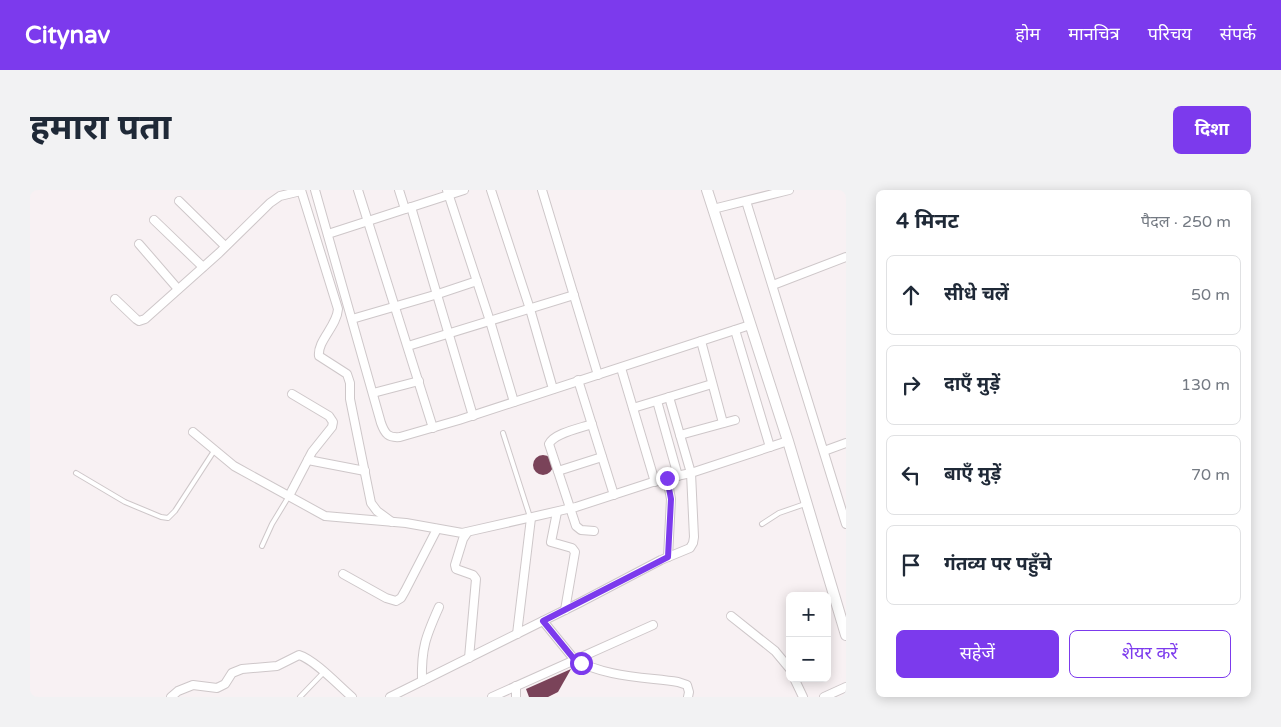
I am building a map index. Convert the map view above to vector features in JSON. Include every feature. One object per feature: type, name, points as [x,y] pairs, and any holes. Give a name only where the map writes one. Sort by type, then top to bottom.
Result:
[{"type":"street","points":[[116,299],[136,319],[142,320],[270,203],[280,196],[301,190],[338,309],[336,320],[319,348],[319,356],[347,374],[349,378],[350,399],[374,507],[392,522]]},
{"type":"street","points":[[315,190],[384,432],[393,438],[400,438],[473,416],[750,325]]},
{"type":"street","points":[[358,190],[433,428]]},
{"type":"street","points":[[399,190],[408,208],[438,294],[473,416]]},
{"type":"street","points":[[328,234],[448,193],[464,190]]},
{"type":"street","points":[[491,190],[530,309],[553,389]]},
{"type":"street","points":[[542,190],[598,374]]},
{"type":"street","points":[[707,190],[788,441],[846,636]]},
{"type":"street","points":[[713,209],[789,190]]},
{"type":"street","points":[[448,193],[490,321],[514,402]]},
{"type":"street","points":[[179,201],[225,246]]},
{"type":"street","points":[[746,201],[846,524]]},
{"type":"street","points":[[154,220],[203,266]]},
{"type":"street","points":[[139,244],[178,289]]},
{"type":"street","points":[[772,285],[846,257]]},
{"type":"street","points":[[352,319],[438,294],[477,280]]},
{"type":"street","points":[[408,346],[574,295]]},
{"type":"street","points":[[735,330],[770,447]]},
{"type":"street","points":[[700,341],[723,423]]},
{"type":"street","points":[[621,368],[655,482]]},
{"type":"street","points":[[578,380],[614,495]]},
{"type":"street","points":[[372,393],[419,381]]},
{"type":"street","points":[[633,408],[712,384]]},
{"type":"street","points":[[289,496],[308,460],[332,427],[333,422],[329,416],[292,394]]},
{"type":"street","points":[[390,697],[668,557],[690,548],[693,543],[691,472],[669,397]]},
{"type":"street","points":[[657,400],[678,476]]},
{"type":"street","points":[[680,435],[735,420]]},
{"type":"street","points":[[592,424],[556,436],[551,440],[549,447],[578,528],[594,531]]},
{"type":"street","points":[[193,432],[234,466],[325,516],[392,522],[467,533],[571,508],[788,441]]},
{"type":"street","points":[[824,451],[846,443]]},
{"type":"street","points":[[558,472],[602,458]]},
{"type":"street","points":[[308,460],[365,471]]},
{"type":"street","points":[[667,478],[671,499],[668,557]]},
{"type":"street","points":[[557,512],[551,542],[574,550],[565,610]]},
{"type":"street","points":[[517,634],[530,518]]},
{"type":"street","points":[[343,574],[386,598],[396,601],[405,592],[437,529]]},
{"type":"street","points":[[467,533],[463,539],[455,567],[473,575],[476,579],[469,658]]},
{"type":"street","points":[[422,681],[421,660],[423,648],[439,607]]},
{"type":"street","points":[[731,616],[775,652],[786,664]]},
{"type":"street","points":[[543,621],[574,659],[585,665],[610,672],[678,682],[687,685],[688,697]]},
{"type":"street","points":[[492,697],[653,624]]},
{"type":"street","points":[[171,697],[178,691],[193,685],[217,688],[225,684],[232,673],[242,669],[274,667],[296,656],[305,657],[352,697]]},
{"type":"street","points":[[796,682],[803,697]]},
{"type":"street","points":[[516,686],[516,697]]},
{"type":"street","points":[[824,697],[846,687]]},
{"type":"lane","points":[[503,433],[530,518]]},
{"type":"lane","points":[[76,474],[125,502],[161,517],[168,518],[214,451]]},
{"type":"lane","points":[[262,546],[272,524],[289,496]]},
{"type":"lane","points":[[762,524],[778,513],[807,504]]},
{"type":"lane","points":[[300,697],[324,672]]},
{"type":"building","points":[[543,455],[550,458],[553,465],[550,472],[543,475],[536,472],[533,465],[536,458]]},
{"type":"building","points":[[571,669],[558,692],[548,697],[529,697],[526,689]]},
{"type":"route","points":[[581,663],[574,659],[543,621],[668,557],[671,499],[667,478]]}]
